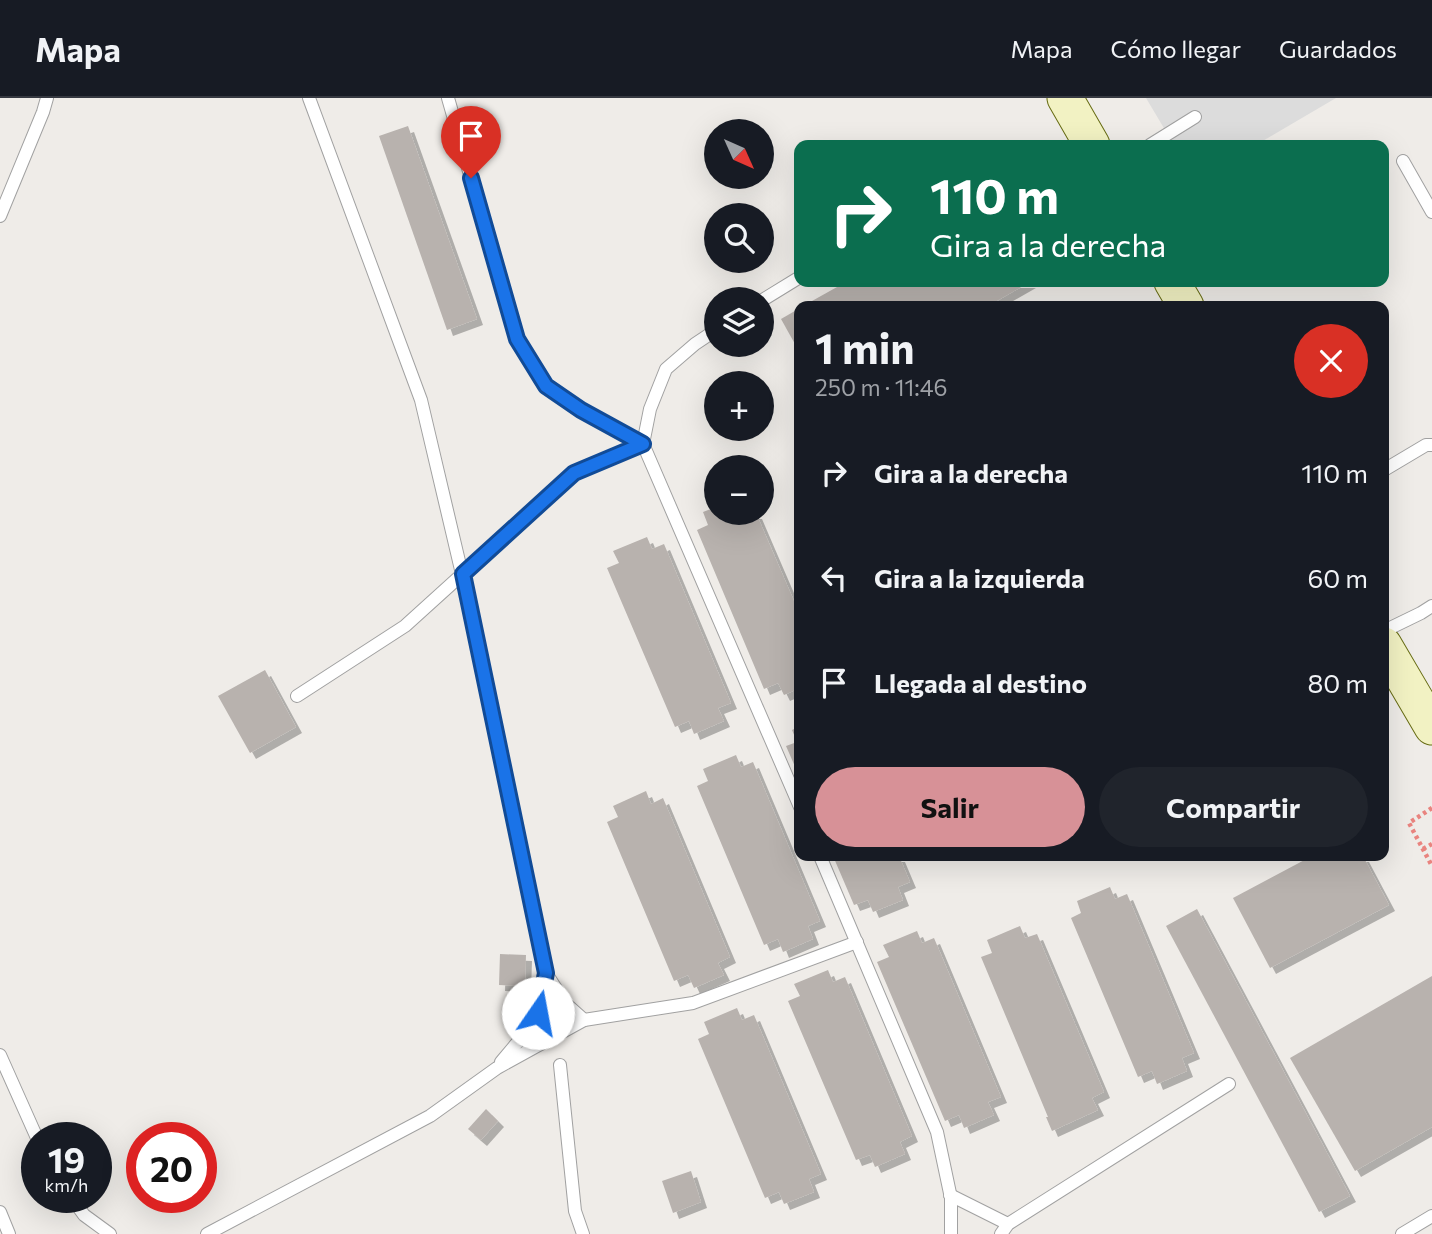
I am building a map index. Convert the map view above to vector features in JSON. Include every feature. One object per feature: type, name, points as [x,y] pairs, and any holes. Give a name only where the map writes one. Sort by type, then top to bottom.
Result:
[{"type":"main road","points":[[1065,98],[1089,140]]},
{"type":"main road","points":[[1389,653],[1424,708]]},
{"type":"lane","points":[[0,216],[47,98]]},
{"type":"lane","points":[[309,98],[421,400],[463,574],[546,973],[565,1003],[584,1020]]},
{"type":"lane","points":[[448,98],[517,339],[546,386],[581,410],[643,444]]},
{"type":"lane","points":[[1158,140],[1195,117]]},
{"type":"lane","points":[[1403,161],[1432,212]]},
{"type":"lane","points":[[774,293],[794,281]]},
{"type":"lane","points":[[704,338],[666,369],[650,409],[643,444],[794,793]]},
{"type":"lane","points":[[297,696],[405,626],[574,473],[643,444]]},
{"type":"lane","points":[[1389,467],[1426,445],[1432,445]]},
{"type":"lane","points":[[1389,629],[1432,606]]},
{"type":"lane","points":[[822,861],[937,1132],[950,1195],[951,1234]]},
{"type":"lane","points":[[207,1234],[430,1116],[496,1068],[584,1020],[693,1003],[857,942]]},
{"type":"lane","points":[[496,1068],[538,1013],[546,973]]},
{"type":"lane","points":[[0,1055],[30,1122]]},
{"type":"lane","points":[[560,1065],[575,1211],[583,1234]]},
{"type":"lane","points":[[950,1195],[1004,1229],[1229,1084]]},
{"type":"lane","points":[[0,1212],[9,1234]]},
{"type":"lane","points":[[82,1213],[110,1234]]},
{"type":"lane","points":[[1402,1234],[1432,1216]]},
{"type":"path","points":[[1432,808],[1409,823],[1432,866]]},
{"type":"path","points":[[1423,849],[1432,844]]},
{"type":"shaded area","points":[[1146,98],[1336,98],[1265,140],[1171,140]]},
{"type":"building","points":[[408,126],[477,319],[447,330],[379,136]]},
{"type":"building","points":[[837,287],[1021,287],[997,301],[812,301]]},
{"type":"building","points":[[794,311],[794,342],[781,319]]},
{"type":"building","points":[[708,525],[761,525],[794,601],[794,691],[784,695],[778,683],[764,689],[697,530]]},
{"type":"building","points":[[647,537],[652,549],[664,544],[731,703],[718,708],[724,721],[694,734],[689,721],[675,727],[607,568],[619,563],[613,551]]},
{"type":"building","points":[[265,670],[296,727],[250,753],[218,696]]},
{"type":"building","points":[[794,743],[794,764],[786,746]]},
{"type":"building","points":[[736,755],[741,767],[753,762],[820,921],[808,926],[813,939],[783,952],[778,939],[764,945],[697,786],[708,781],[703,769]]},
{"type":"building","points":[[646,791],[651,804],[663,798],[730,957],[718,963],[724,975],[694,988],[688,975],[674,981],[607,822],[618,817],[613,806]]},
{"type":"building","points":[[835,861],[901,861],[910,882],[898,887],[903,900],[873,912],[868,900],[854,905]]},
{"type":"building","points":[[1303,861],[1366,861],[1389,905],[1270,968],[1233,898]]},
{"type":"building","points":[[1110,887],[1115,899],[1127,894],[1194,1053],[1182,1058],[1187,1071],[1157,1084],[1152,1071],[1138,1077],[1071,918],[1081,913],[1077,901]]},
{"type":"building","points":[[1197,909],[1350,1196],[1319,1212],[1166,926]]},
{"type":"building","points":[[1020,926],[1025,938],[1037,934],[1104,1092],[1092,1098],[1098,1110],[1052,1131],[981,957],[992,953],[987,940]]},
{"type":"building","points":[[917,931],[922,943],[934,938],[1001,1097],[988,1102],[994,1115],[964,1128],[959,1115],[945,1121],[877,962],[889,957],[883,945]]},
{"type":"building","points":[[500,954],[526,955],[525,986],[499,985]]},
{"type":"building","points":[[828,970],[833,982],[845,977],[912,1136],[900,1142],[905,1154],[875,1167],[870,1155],[856,1160],[788,1001],[800,996],[794,984]]},
{"type":"building","points":[[1432,976],[1432,1127],[1355,1171],[1290,1058]]},
{"type":"building","points":[[737,1008],[742,1020],[754,1015],[821,1174],[809,1179],[814,1192],[784,1204],[779,1192],[765,1198],[698,1039],[709,1034],[704,1022]]},
{"type":"building","points":[[486,1109],[498,1121],[481,1140],[468,1129]]},
{"type":"building","points":[[691,1171],[701,1202],[673,1213],[662,1181]]},
{"type":"route","points":[[471,178],[517,339],[546,386],[581,410],[643,444],[574,473],[463,574],[546,973],[538,1013]]}]
